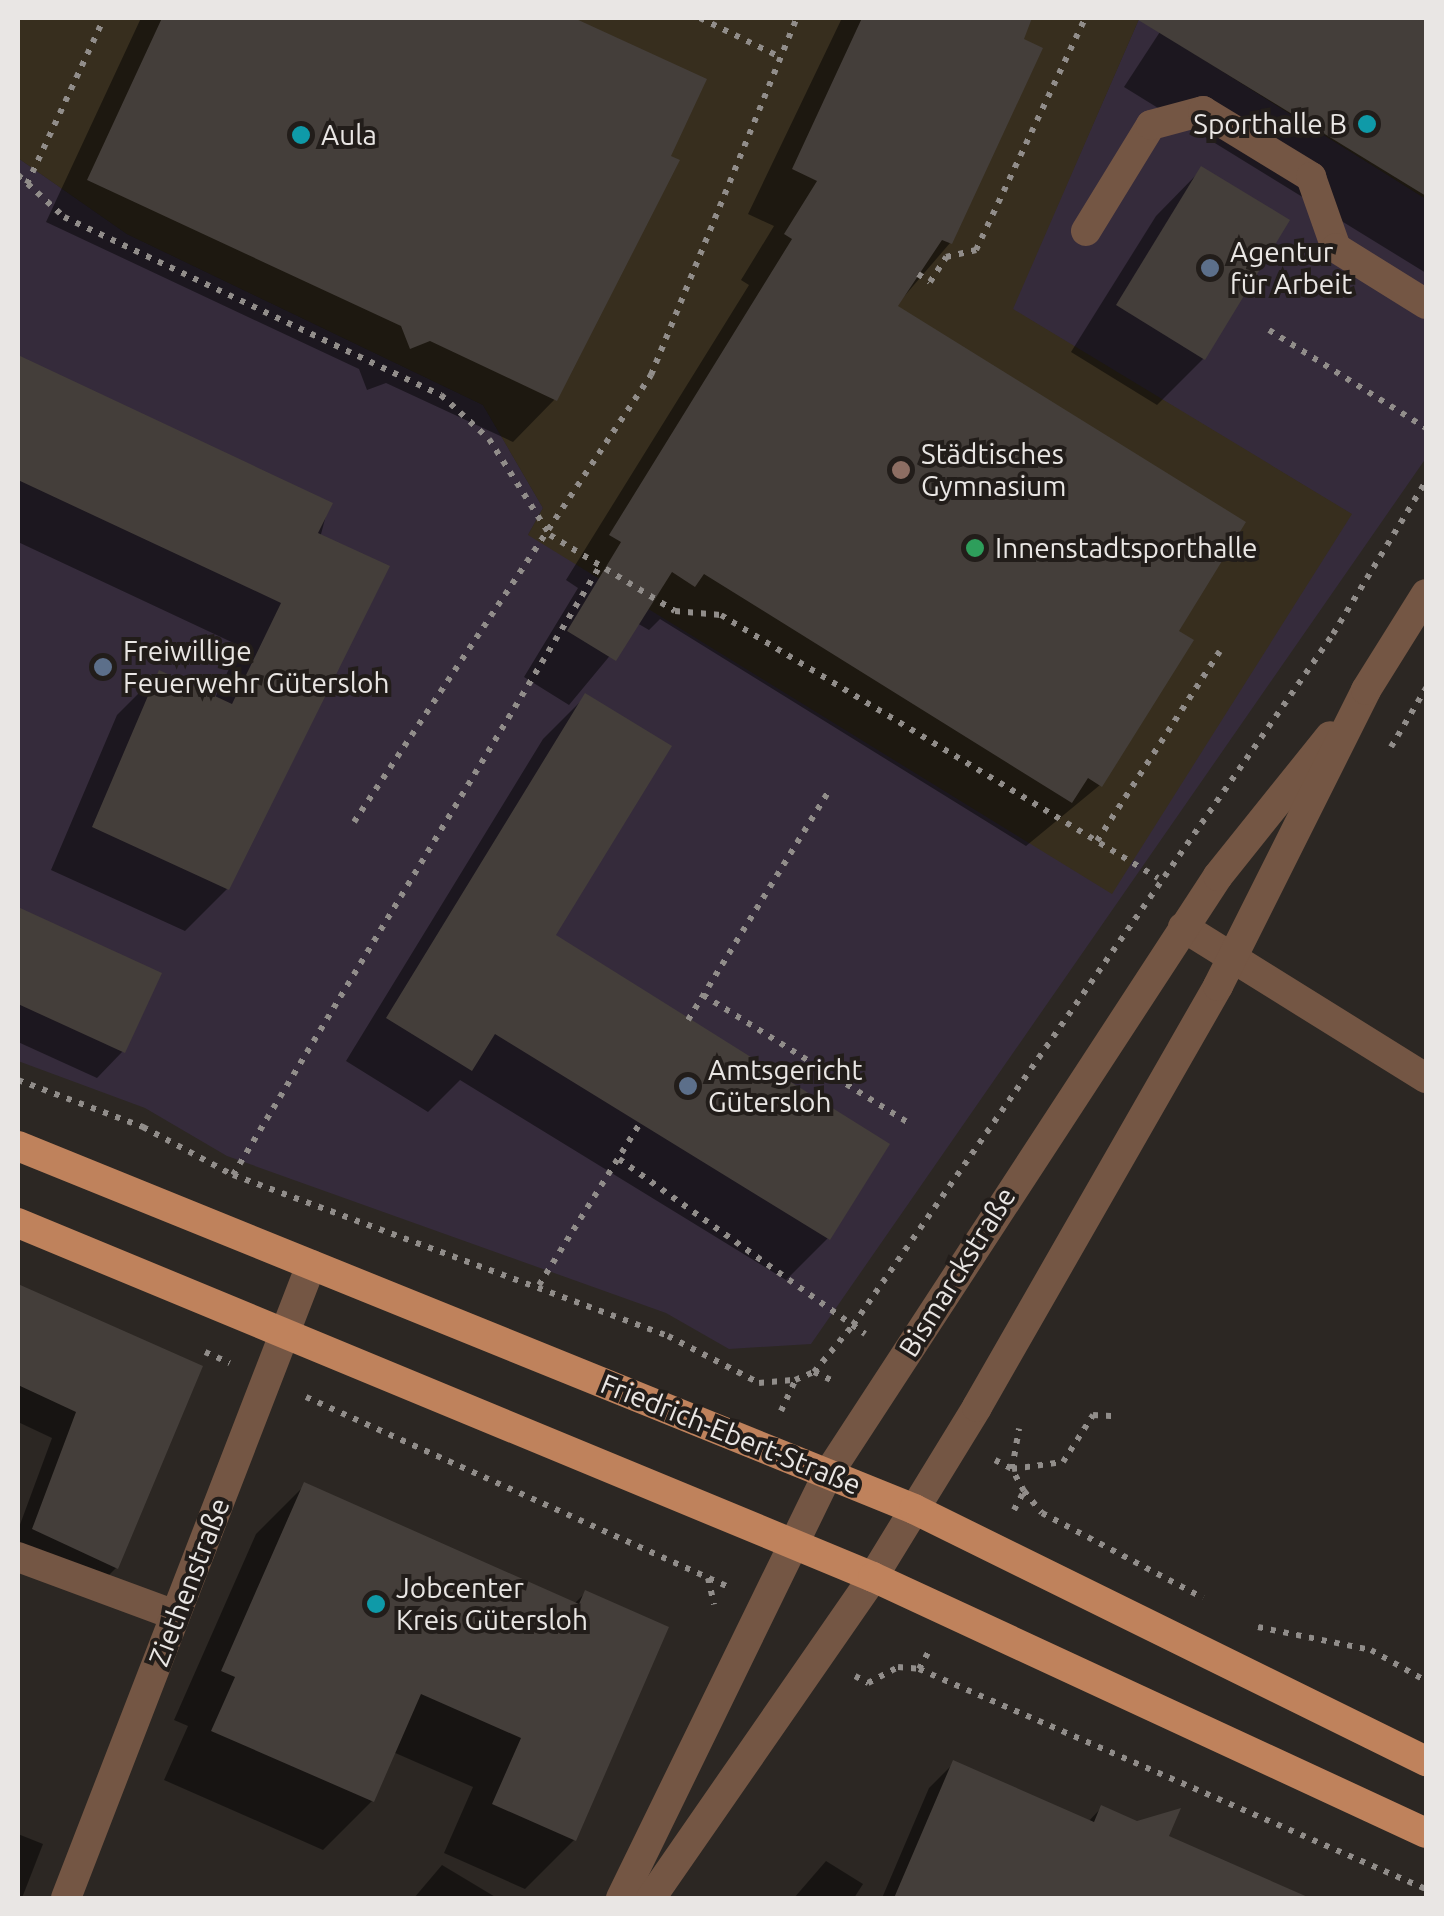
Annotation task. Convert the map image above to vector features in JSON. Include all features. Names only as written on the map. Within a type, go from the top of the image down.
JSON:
[{"type":"main road","name":"Friedrich-Ebert-Straße","points":[[18,1146],[914,1509],[1426,1761]]},
{"type":"main road","points":[[18,1223],[286,1330],[873,1577],[1426,1834]]},
{"type":"street","points":[[1086,231],[1151,125],[1203,110],[1311,178],[1336,248],[1426,304]]},
{"type":"street","name":"Bismarckstraße","points":[[652,1898],[873,1577],[914,1509],[1232,957],[1366,690],[1426,594]]},
{"type":"street","name":"Bismarckstraße","points":[[621,1898],[791,1542],[828,1474],[1183,927],[1366,690]]},
{"type":"street","points":[[1183,927],[1426,1078]]},
{"type":"street","name":"Ziethenstraße","points":[[66,1898],[312,1264]]},
{"type":"street","points":[[18,1557],[176,1616]]},
{"type":"path","points":[[27,184],[104,18]]},
{"type":"path","points":[[700,18],[780,57]]},
{"type":"path","points":[[354,822],[550,535],[651,374],[797,18]]},
{"type":"path","points":[[918,274],[930,282],[946,256],[976,250],[1085,18]]},
{"type":"path","points":[[18,175],[64,217],[440,395],[490,439],[550,535],[676,611],[721,615],[1158,878]]},
{"type":"path","points":[[1269,330],[1426,428]]},
{"type":"path","points":[[814,1372],[854,1325],[1158,878],[1333,634],[1426,481]]},
{"type":"path","points":[[233,1175],[600,566]]},
{"type":"path","points":[[1097,841],[1220,650]]},
{"type":"path","points":[[688,1020],[830,789]]},
{"type":"path","points":[[703,995],[907,1122]]},
{"type":"path","points":[[18,1080],[143,1126],[233,1175],[539,1285],[759,1383],[814,1372],[830,1379]]},
{"type":"path","points":[[539,1285],[641,1122]]},
{"type":"path","points":[[619,1159],[865,1334]]},
{"type":"path","points":[[302,1395],[730,1588]]},
{"type":"path","points":[[994,1460],[1012,1469],[1063,1462],[1093,1415],[1115,1416]]},
{"type":"path","points":[[1017,1433],[1012,1469],[1024,1492],[1042,1512],[1224,1609]]},
{"type":"path","points":[[1014,1509],[1024,1492]]},
{"type":"path","points":[[708,1576],[715,1608]]},
{"type":"path","points":[[1240,1618],[1372,1650],[1426,1681]]},
{"type":"path","points":[[919,1669],[929,1651]]},
{"type":"path","points":[[874,1664],[885,1670],[919,1669],[1426,1889]]},
{"type":"path","points":[[868,1682],[885,1670]]},
{"type":"shaded area","name":"Städtisches Gymnasium","points":[[18,18],[1426,18],[1426,199],[1139,19],[1013,309],[1352,514],[1112,894],[528,535],[543,508],[483,405],[127,234],[18,158]]},
{"type":"shaded area","points":[[1139,19],[1426,199],[1426,458],[811,1344],[729,1349],[666,1313],[227,1156],[145,1108],[18,1061],[18,158],[127,234],[483,405],[543,508],[528,535],[1351,514],[1012,309]]},
{"type":"building","points":[[162,18],[574,18],[707,79],[671,156],[680,160],[557,401],[430,341],[410,349],[401,326],[87,180]]},
{"type":"building","name":"Innenstadtsporthalle","points":[[862,18],[1032,18],[1024,39],[1043,48],[952,244],[942,240],[898,306],[1246,522],[1179,631],[1194,640],[1102,787],[1088,778],[1072,803],[704,574],[695,587],[672,572],[616,661],[567,631],[621,542],[609,535],[792,239],[784,234],[817,181],[792,169]]},
{"type":"building","name":"Sporthalle B","points":[[1135,18],[1426,18],[1426,196]]},
{"type":"building","points":[[1201,166],[1290,220],[1205,360],[1116,305]]},
{"type":"building","points":[[18,355],[333,503],[318,533],[390,566],[229,890],[92,827],[159,670],[232,704],[281,603],[18,480]]},
{"type":"building","points":[[585,693],[672,746],[556,935],[890,1144],[830,1240],[495,1034],[472,1071],[386,1018]]},
{"type":"building","points":[[18,907],[162,973],[125,1053],[18,1004]]},
{"type":"building","points":[[18,1284],[203,1366],[118,1569],[32,1529],[76,1412],[18,1385]]},
{"type":"building","points":[[304,1482],[579,1604],[585,1590],[669,1627],[576,1841],[492,1804],[521,1738],[421,1694],[374,1802],[211,1731],[235,1677],[221,1671]]},
{"type":"building","points":[[953,1760],[1094,1822],[1101,1805],[1137,1821],[1181,1808],[1169,1836],[1310,1898],[894,1898]]},
{"type":"place","name":"Sporthalle B","points":[[1367,124]]},
{"type":"place","name":"Aula","points":[[301,135]]},
{"type":"place","name":"Agentur für Arbeit","points":[[1210,268]]},
{"type":"place","name":"Städtisches Gymnasium","points":[[901,470]]},
{"type":"place","name":"Innenstadtsporthalle","points":[[975,548]]},
{"type":"place","name":"Freiwillige Feuerwehr Gütersloh","points":[[103,667]]},
{"type":"place","name":"Amtsgericht Gütersloh","points":[[688,1086]]},
{"type":"place","name":"Jobcenter Kreis Gütersloh","points":[[376,1604]]}]
